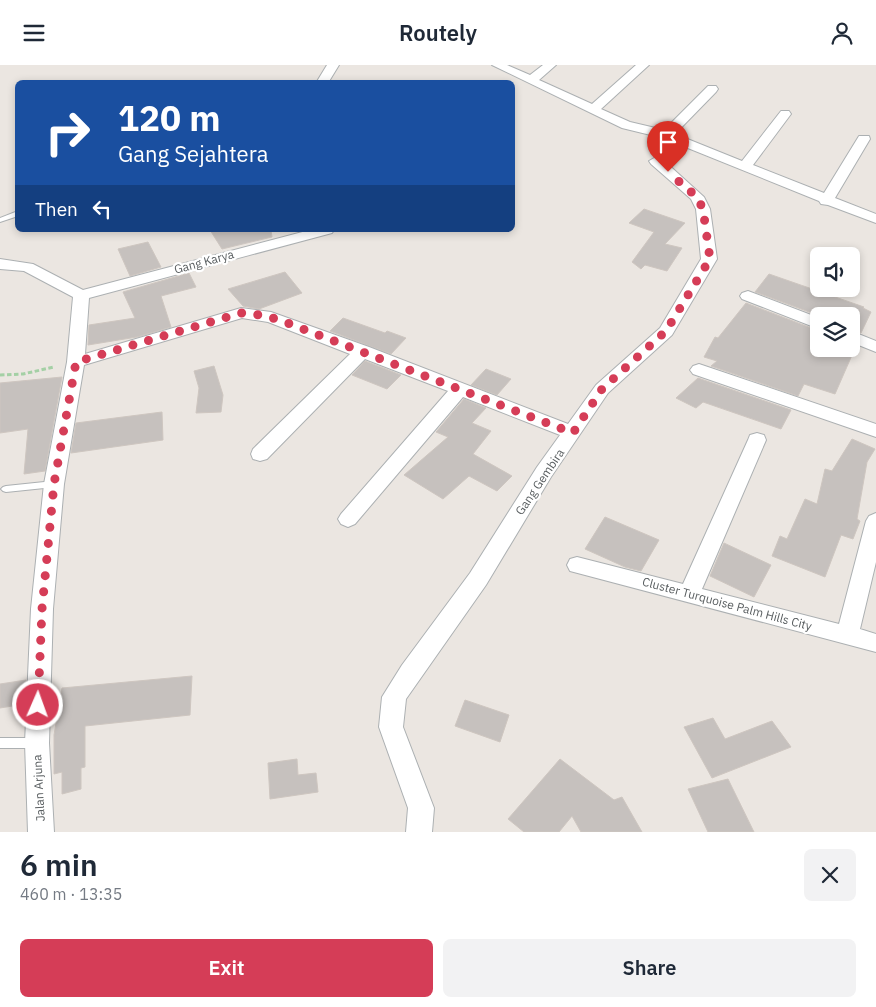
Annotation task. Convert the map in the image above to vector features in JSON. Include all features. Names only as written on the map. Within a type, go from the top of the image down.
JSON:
[{"type":"street","points":[[324,80],[333,65]]},
{"type":"street","points":[[498,65],[626,125],[667,135],[704,152],[745,166],[826,201],[876,219]]},
{"type":"street","points":[[531,80],[550,65]]},
{"type":"street","points":[[594,109],[643,65]]},
{"type":"street","points":[[667,135],[712,89]]},
{"type":"street","points":[[745,166],[785,114]]},
{"type":"street","points":[[826,201],[864,139]]},
{"type":"street","name":"Gang Gembira","points":[[419,832],[421,808],[391,727],[394,697],[478,579],[544,472],[602,389],[666,331],[710,259],[703,209],[697,197],[656,161]]},
{"type":"street","name":"Gang Karya","points":[[81,295],[319,232]]},
{"type":"street","points":[[0,264],[28,267],[81,295]]},
{"type":"street","name":"Jalan Arjuna","points":[[41,832],[37,743],[42,609],[54,484],[76,362],[81,295]]},
{"type":"street","points":[[748,296],[810,320]]},
{"type":"street","points":[[76,362],[241,313],[271,317],[573,433]]},
{"type":"street","points":[[860,340],[876,347]]},
{"type":"street","points":[[260,454],[363,351]]},
{"type":"street","points":[[699,370],[876,431]]},
{"type":"street","points":[[348,519],[460,389]]},
{"type":"street","points":[[689,594],[757,440]]},
{"type":"street","points":[[847,636],[876,521]]},
{"type":"street","name":"Cluster Turquoise Palm Hills City","points":[[578,565],[876,643]]},
{"type":"lane","points":[[0,220],[15,214]]},
{"type":"lane","points":[[6,489],[54,484]]},
{"type":"lane","points":[[0,743],[37,743]]},
{"type":"path","points":[[0,375],[23,374],[76,362]]},
{"type":"building","points":[[644,209],[685,223],[665,244],[682,248],[667,271],[645,265],[641,269],[632,262],[654,232],[629,223]]},
{"type":"building","points":[[211,232],[271,232],[272,237],[222,249]]},
{"type":"building","points":[[148,242],[161,267],[130,276],[118,249]]},
{"type":"building","points":[[285,272],[302,293],[259,309],[243,306],[228,289]]},
{"type":"building","points":[[189,273],[196,287],[161,296],[171,327],[137,337],[88,345],[89,325],[135,318],[123,292]]},
{"type":"building","points":[[769,274],[810,288],[810,297],[835,297],[864,307],[871,312],[861,333],[860,307],[810,307],[810,312],[755,292]]},
{"type":"building","points":[[746,303],[810,328],[810,357],[851,357],[835,394],[804,384],[798,396],[711,366],[717,361],[704,357],[715,337],[718,338]]},
{"type":"building","points":[[343,318],[385,333],[387,331],[406,338],[391,354],[330,331]]},
{"type":"building","points":[[365,361],[401,375],[387,389],[352,375]]},
{"type":"building","points":[[214,366],[223,395],[221,412],[196,413],[199,388],[194,371]]},
{"type":"building","points":[[486,369],[511,379],[497,395],[471,385]]},
{"type":"building","points":[[62,377],[45,471],[24,474],[28,429],[0,433],[0,383]]},
{"type":"building","points":[[698,378],[791,410],[781,429],[703,402],[696,408],[676,398]]},
{"type":"building","points":[[464,399],[486,408],[472,423],[491,431],[473,454],[512,476],[497,491],[469,476],[443,499],[404,475],[448,437],[436,432]]},
{"type":"building","points":[[162,412],[163,440],[71,453],[76,423]]},
{"type":"building","points":[[852,439],[875,449],[867,462],[857,519],[860,521],[853,539],[841,535],[825,577],[772,556],[780,536],[787,539],[805,499],[817,504],[825,469],[832,471]]},
{"type":"building","points":[[605,517],[659,540],[641,571],[625,567],[585,549]]},
{"type":"building","points":[[724,543],[771,565],[754,597],[710,576]]},
{"type":"building","points":[[192,676],[190,715],[85,726],[85,767],[81,768],[81,789],[62,794],[62,772],[54,774],[54,735],[62,688]]},
{"type":"building","points":[[26,680],[25,704],[0,708],[0,684]]},
{"type":"building","points":[[465,700],[509,715],[500,742],[455,726]]},
{"type":"building","points":[[713,718],[725,739],[772,721],[791,747],[712,778],[684,727]]},
{"type":"building","points":[[297,759],[298,775],[316,773],[318,792],[270,799],[268,763]]},
{"type":"building","points":[[560,759],[614,800],[622,797],[642,832],[581,832],[572,816],[559,832],[524,832],[508,819]]},
{"type":"building","points":[[728,779],[754,832],[708,832],[688,789]]},
{"type":"route","points":[[38,705],[42,609],[54,484],[76,362],[241,313],[254,314],[271,317],[363,351],[573,433],[602,389],[666,331],[710,259],[703,209],[697,197],[668,172]]}]
